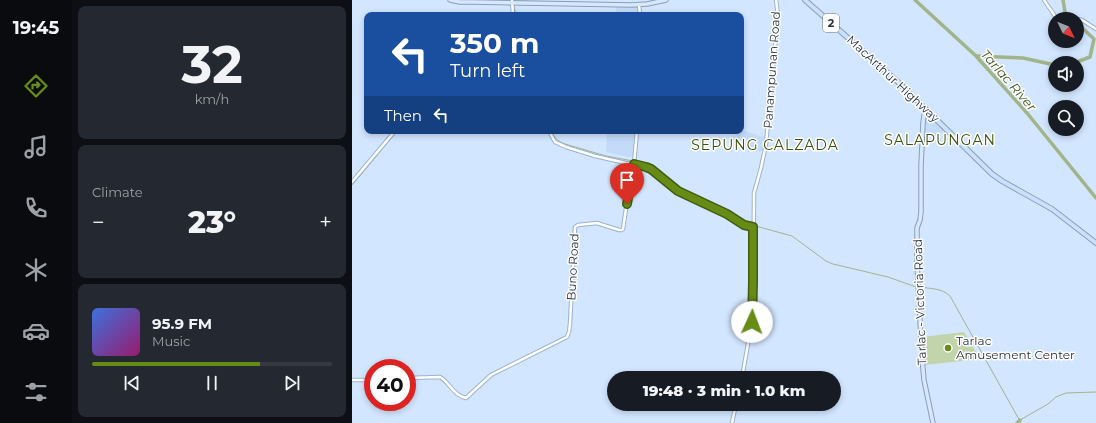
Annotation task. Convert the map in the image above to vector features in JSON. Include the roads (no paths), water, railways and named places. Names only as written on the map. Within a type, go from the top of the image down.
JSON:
[{"type":"highway","name":"MacArthur Highway","points":[[804,0],[893,77],[992,174],[1052,209],[1096,243]]},
{"type":"main road","points":[[450,0],[460,2],[639,5],[653,4],[666,0]]},
{"type":"main road","name":"Tarlac - Victoria Road","points":[[925,108],[921,166],[921,212],[917,228],[917,263],[922,365],[933,423]]},
{"type":"street","name":"Panampunan Road","points":[[743,371],[752,315],[754,193],[766,144],[778,15],[776,0]]},
{"type":"street","points":[[1044,0],[1052,12]]},
{"type":"street","points":[[639,5],[640,12]]},
{"type":"street","points":[[1084,21],[1096,29]]},
{"type":"street","points":[[352,182],[392,134]]},
{"type":"street","points":[[551,134],[555,142],[561,146],[595,156],[651,169],[678,191],[727,214],[744,225],[753,225]]},
{"type":"street","name":"Buno Road","points":[[416,378],[440,377],[459,396],[466,398],[492,374],[568,336],[576,227],[578,225],[597,223],[622,230],[634,164],[637,134]]},
{"type":"street","points":[[352,380],[364,380]]},
{"type":"street","points":[[732,423],[735,411]]},
{"type":"waterway","name":"Tarlac River","points":[[915,0],[976,56],[1027,113],[1096,198]]},
{"type":"waterway","points":[[1063,0],[1065,12]]},
{"type":"waterway","points":[[514,6],[515,12]]},
{"type":"waterway","points":[[1084,30],[1094,39],[1090,57],[1084,59]]},
{"type":"waterway","points":[[976,56],[1023,58],[1048,63]]},
{"type":"waterway","points":[[359,177],[395,134]]},
{"type":"waterway","points":[[553,134],[556,139],[565,144],[606,156],[633,161]]},
{"type":"waterway","points":[[636,161],[647,164],[679,189],[721,208],[752,225],[792,236],[826,261],[888,277],[916,287]]},
{"type":"waterway","points":[[352,185],[358,178]]},
{"type":"waterway","points":[[921,287],[940,290],[950,296],[1021,423]]},
{"type":"waterway","points":[[1020,420],[1048,404],[1056,397],[1066,393],[1096,392]]},
{"type":"waterway","points":[[1017,423],[1020,420]]},
{"type":"place","name":"Tarlac Amusement Center","points":[[948,348]]},
{"type":"district","name":"SALAPUNGAN","points":[[940,140]]},
{"type":"district","name":"SEPUNG CALZADA","points":[[765,145]]}]
